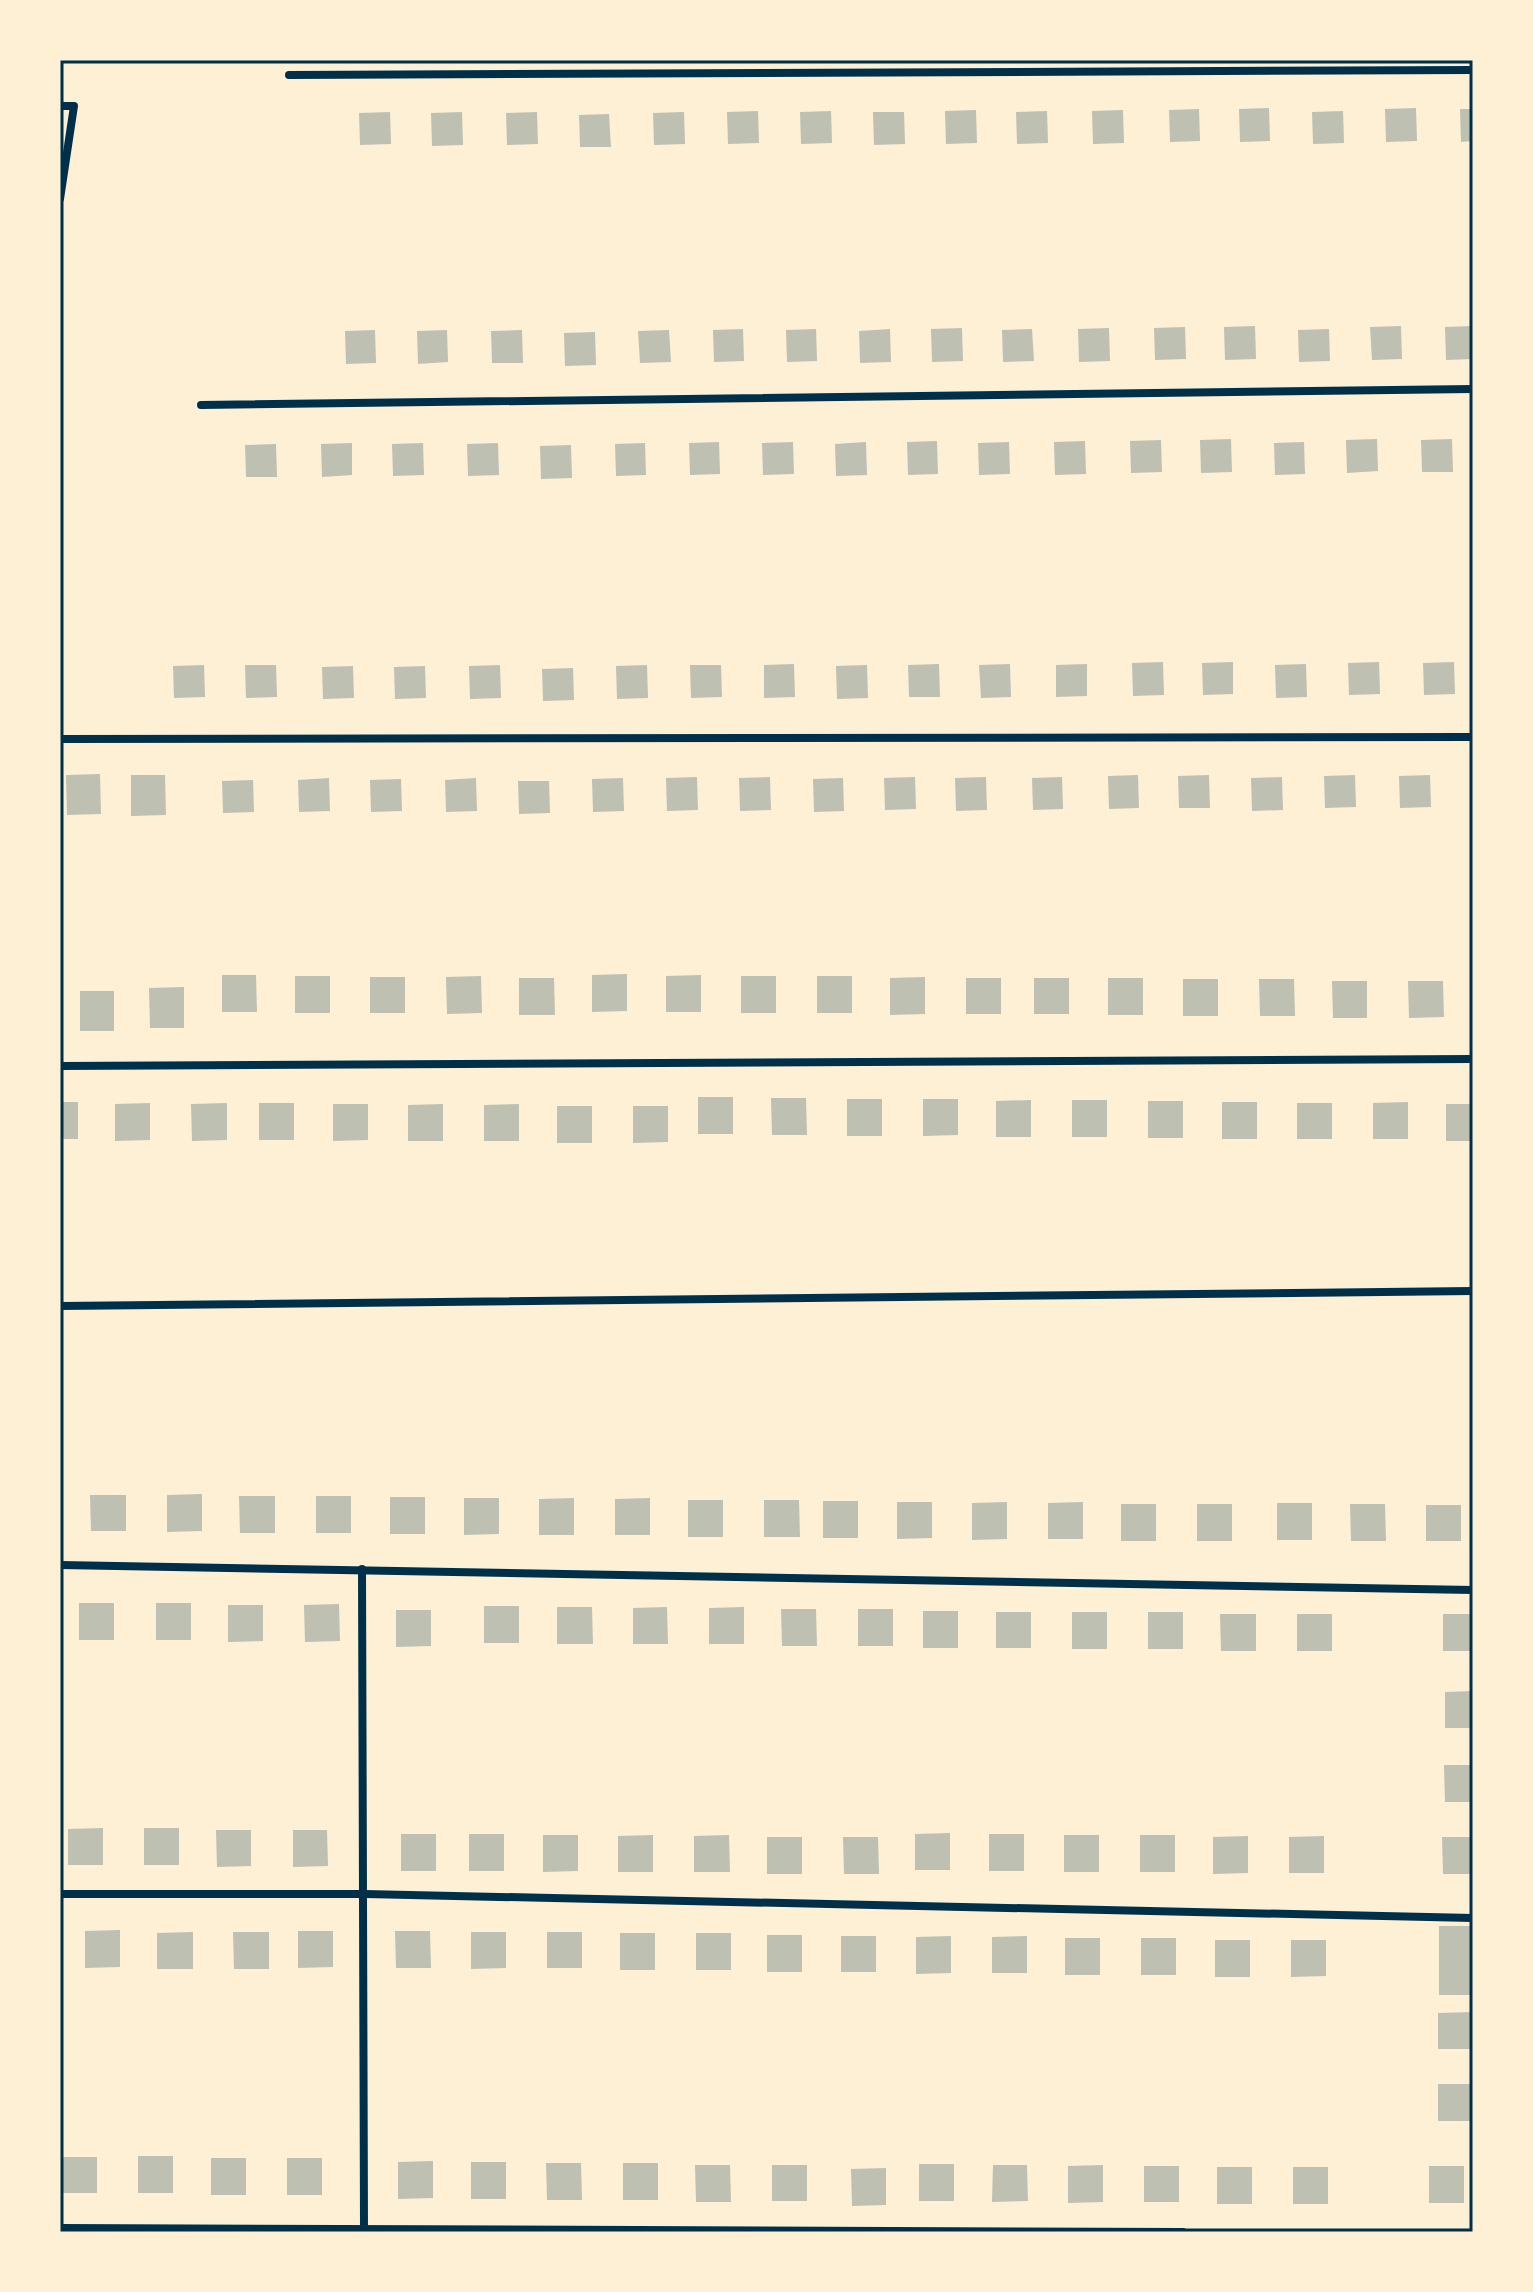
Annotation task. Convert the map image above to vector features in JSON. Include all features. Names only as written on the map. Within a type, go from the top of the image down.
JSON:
[{"type":"street","points":[[289,75],[1473,70]]},
{"type":"street","points":[[60,106],[74,106],[60,199]]},
{"type":"street","points":[[201,405],[1473,389]]},
{"type":"street","points":[[60,739],[1473,737]]},
{"type":"street","points":[[60,1066],[1473,1059]]},
{"type":"street","points":[[60,1306],[1473,1291]]},
{"type":"street","points":[[60,1565],[1473,1590]]},
{"type":"street","points":[[362,1569],[364,2227]]},
{"type":"street","points":[[60,1894],[365,1894],[1473,1918]]},
{"type":"street","points":[[60,2228],[1183,2232]]},
{"type":"building","points":[[1269,108],[1270,141],[1240,142],[1239,109]]},
{"type":"building","points":[[1416,108],[1417,141],[1386,142],[1385,109]]},
{"type":"building","points":[[1199,109],[1200,141],[1170,142],[1169,110]]},
{"type":"building","points":[[1460,109],[1473,109],[1473,141],[1461,142]]},
{"type":"building","points":[[976,110],[977,143],[946,144],[945,111]]},
{"type":"building","points":[[1123,110],[1124,143],[1093,144],[1092,111]]},
{"type":"building","points":[[758,111],[759,143],[728,144],[727,112]]},
{"type":"building","points":[[831,111],[832,143],[801,144],[800,112]]},
{"type":"building","points":[[1047,111],[1048,143],[1017,144],[1016,112]]},
{"type":"building","points":[[1343,111],[1344,143],[1313,144],[1312,112]]},
{"type":"building","points":[[390,112],[391,144],[360,145],[359,113]]},
{"type":"building","points":[[462,112],[463,145],[432,146],[431,113]]},
{"type":"building","points":[[537,112],[538,144],[507,145],[506,113]]},
{"type":"building","points":[[684,112],[685,144],[654,145],[653,113]]},
{"type":"building","points":[[873,112],[904,112],[905,144],[874,145]]},
{"type":"building","points":[[609,114],[611,147],[580,147],[579,115]]},
{"type":"building","points":[[1255,326],[1256,359],[1225,360],[1224,327]]},
{"type":"building","points":[[1401,326],[1402,359],[1372,360],[1370,327]]},
{"type":"building","points":[[1473,326],[1473,359],[1446,360],[1445,327]]},
{"type":"building","points":[[1185,327],[1186,359],[1155,360],[1154,328]]},
{"type":"building","points":[[962,328],[963,361],[932,362],[931,329]]},
{"type":"building","points":[[1109,328],[1110,361],[1079,362],[1078,329]]},
{"type":"building","points":[[743,329],[744,361],[714,362],[713,330]]},
{"type":"building","points":[[816,329],[817,361],[787,362],[786,330]]},
{"type":"building","points":[[890,329],[891,362],[860,363],[859,331]]},
{"type":"building","points":[[1032,329],[1034,361],[1003,362],[1002,330]]},
{"type":"building","points":[[1329,329],[1330,361],[1299,362],[1298,330]]},
{"type":"building","points":[[375,330],[376,363],[346,364],[345,331]]},
{"type":"building","points":[[447,330],[448,362],[418,364],[417,331]]},
{"type":"building","points":[[522,330],[523,363],[492,363],[491,331]]},
{"type":"building","points":[[669,330],[671,362],[640,363],[638,331]]},
{"type":"building","points":[[595,332],[596,365],[565,366],[564,333]]},
{"type":"building","points":[[1231,439],[1232,472],[1201,473],[1200,440]]},
{"type":"building","points":[[1377,439],[1378,471],[1347,473],[1346,440]]},
{"type":"building","points":[[1452,439],[1453,472],[1422,472],[1421,440]]},
{"type":"building","points":[[1161,440],[1162,472],[1131,473],[1130,441]]},
{"type":"building","points":[[937,441],[938,474],[908,475],[907,442]]},
{"type":"building","points":[[1085,441],[1086,474],[1055,475],[1054,442]]},
{"type":"building","points":[[719,442],[720,474],[690,475],[689,443]]},
{"type":"building","points":[[793,442],[794,474],[763,475],[762,443]]},
{"type":"building","points":[[866,442],[867,475],[836,476],[835,444]]},
{"type":"building","points":[[1009,442],[1010,474],[979,475],[978,443]]},
{"type":"building","points":[[1304,442],[1305,474],[1275,475],[1274,443]]},
{"type":"building","points":[[352,443],[352,475],[322,477],[321,444]]},
{"type":"building","points":[[423,443],[424,475],[393,476],[392,444]]},
{"type":"building","points":[[498,443],[499,475],[468,476],[467,444]]},
{"type":"building","points":[[645,443],[646,475],[616,476],[615,444]]},
{"type":"building","points":[[276,444],[277,477],[246,477],[245,445]]},
{"type":"building","points":[[571,445],[572,478],[541,479],[540,446]]},
{"type":"building","points":[[1163,662],[1164,695],[1133,696],[1132,663]]},
{"type":"building","points":[[1233,662],[1233,694],[1203,695],[1202,663]]},
{"type":"building","points":[[1379,662],[1380,694],[1349,695],[1348,663]]},
{"type":"building","points":[[1454,662],[1455,694],[1424,695],[1423,663]]},
{"type":"building","points":[[794,664],[795,697],[764,698],[764,665]]},
{"type":"building","points":[[939,664],[940,697],[909,697],[908,665]]},
{"type":"building","points":[[1010,664],[1011,697],[981,698],[979,665]]},
{"type":"building","points":[[1087,664],[1087,696],[1056,697],[1056,665]]},
{"type":"building","points":[[1306,664],[1307,697],[1276,698],[1275,665]]},
{"type":"building","points":[[204,665],[205,697],[174,698],[173,666]]},
{"type":"building","points":[[245,665],[276,665],[277,697],[246,698]]},
{"type":"building","points":[[500,665],[501,698],[470,699],[469,666]]},
{"type":"building","points":[[647,665],[648,698],[617,699],[616,666]]},
{"type":"building","points":[[690,665],[721,665],[722,697],[691,698]]},
{"type":"building","points":[[867,665],[868,698],[837,699],[836,666]]},
{"type":"building","points":[[353,666],[354,698],[323,699],[322,667]]},
{"type":"building","points":[[425,666],[426,698],[395,699],[394,667]]},
{"type":"building","points":[[573,668],[574,700],[543,701],[542,669]]},
{"type":"building","points":[[100,774],[101,814],[67,815],[66,775]]},
{"type":"building","points":[[131,775],[165,775],[166,815],[131,816]]},
{"type":"building","points":[[1138,775],[1139,808],[1109,809],[1108,776]]},
{"type":"building","points":[[1209,775],[1210,808],[1179,808],[1178,776]]},
{"type":"building","points":[[1355,775],[1356,807],[1325,808],[1324,776]]},
{"type":"building","points":[[1430,775],[1431,807],[1400,808],[1399,776]]},
{"type":"building","points":[[697,777],[698,810],[667,811],[666,778]]},
{"type":"building","points":[[770,777],[771,810],[740,811],[739,778]]},
{"type":"building","points":[[915,777],[916,809],[885,810],[884,778]]},
{"type":"building","points":[[986,777],[987,810],[956,811],[955,778]]},
{"type":"building","points":[[1062,777],[1063,809],[1033,810],[1032,778]]},
{"type":"building","points":[[1282,777],[1283,810],[1252,811],[1251,778]]},
{"type":"building","points":[[329,778],[330,811],[299,812],[298,780]]},
{"type":"building","points":[[476,778],[477,811],[446,812],[445,780]]},
{"type":"building","points":[[623,778],[624,811],[593,812],[592,779]]},
{"type":"building","points":[[843,778],[844,811],[814,812],[813,779]]},
{"type":"building","points":[[401,779],[402,811],[371,812],[370,780]]},
{"type":"building","points":[[253,780],[254,812],[223,813],[222,781]]},
{"type":"building","points":[[518,781],[549,781],[550,813],[519,814]]},
{"type":"building","points":[[627,974],[627,1011],[592,1012],[592,975]]},
{"type":"building","points":[[222,975],[256,975],[257,1012],[222,1012]]},
{"type":"building","points":[[701,975],[701,1012],[666,1012],[666,976]]},
{"type":"building","points":[[295,976],[330,976],[330,1013],[295,1013]]},
{"type":"building","points":[[481,976],[482,1013],[447,1014],[446,977]]},
{"type":"building","points":[[741,976],[776,976],[776,1013],[741,1013]]},
{"type":"building","points":[[817,976],[852,976],[852,1013],[817,1013]]},
{"type":"building","points":[[370,977],[405,977],[405,1013],[370,1013]]},
{"type":"building","points":[[925,977],[925,1014],[890,1015],[890,978]]},
{"type":"building","points":[[519,978],[554,978],[555,1015],[519,1015]]},
{"type":"building","points":[[966,978],[1001,978],[1001,1014],[966,1014]]},
{"type":"building","points":[[1034,978],[1069,978],[1069,1014],[1034,1014]]},
{"type":"building","points":[[1108,978],[1143,978],[1143,1015],[1108,1015]]},
{"type":"building","points":[[1183,979],[1218,979],[1218,1016],[1183,1016]]},
{"type":"building","points":[[1259,979],[1294,979],[1295,1016],[1260,1016]]},
{"type":"building","points":[[1332,981],[1367,981],[1367,1018],[1333,1018]]},
{"type":"building","points":[[1408,981],[1443,981],[1444,1017],[1409,1018]]},
{"type":"building","points":[[184,987],[184,1028],[150,1028],[149,988]]},
{"type":"building","points":[[80,991],[114,991],[114,1031],[80,1031]]},
{"type":"building","points":[[698,1097],[733,1097],[733,1134],[698,1134]]},
{"type":"building","points":[[771,1098],[806,1098],[807,1135],[772,1135]]},
{"type":"building","points":[[847,1099],[882,1099],[882,1136],[847,1136]]},
{"type":"building","points":[[923,1099],[958,1099],[958,1135],[923,1136]]},
{"type":"building","points":[[1031,1100],[1031,1137],[996,1137],[996,1101]]},
{"type":"building","points":[[1072,1100],[1107,1100],[1107,1137],[1072,1137]]},
{"type":"building","points":[[1148,1101],[1183,1101],[1183,1138],[1148,1138]]},
{"type":"building","points":[[60,1102],[78,1102],[78,1139],[60,1139]]},
{"type":"building","points":[[1222,1102],[1257,1102],[1257,1139],[1222,1139]]},
{"type":"building","points":[[1408,1102],[1408,1139],[1373,1139],[1373,1103]]},
{"type":"building","points":[[150,1103],[150,1140],[115,1141],[115,1104]]},
{"type":"building","points":[[227,1103],[227,1140],[192,1141],[191,1104]]},
{"type":"building","points":[[259,1103],[294,1103],[294,1140],[259,1140]]},
{"type":"building","points":[[1297,1103],[1332,1103],[1332,1139],[1297,1139]]},
{"type":"building","points":[[333,1104],[368,1104],[368,1140],[333,1141]]},
{"type":"building","points":[[443,1104],[443,1141],[408,1141],[408,1105]]},
{"type":"building","points":[[519,1104],[519,1141],[484,1141],[484,1105]]},
{"type":"building","points":[[1446,1104],[1473,1104],[1473,1141],[1446,1141]]},
{"type":"building","points":[[557,1106],[592,1106],[592,1143],[557,1143]]},
{"type":"building","points":[[633,1106],[668,1106],[668,1142],[633,1143]]},
{"type":"building","points":[[202,1494],[202,1531],[167,1532],[167,1495]]},
{"type":"building","points":[[90,1495],[126,1495],[126,1531],[91,1531]]},
{"type":"building","points":[[239,1496],[275,1496],[275,1533],[240,1533]]},
{"type":"building","points":[[316,1496],[351,1496],[351,1533],[316,1533]]},
{"type":"building","points":[[390,1497],[425,1497],[425,1534],[390,1534]]},
{"type":"building","points":[[464,1498],[499,1498],[499,1534],[464,1535]]},
{"type":"building","points":[[574,1498],[574,1535],[539,1535],[539,1499]]},
{"type":"building","points":[[650,1498],[650,1535],[615,1535],[615,1499]]},
{"type":"building","points":[[688,1500],[723,1500],[723,1537],[688,1537]]},
{"type":"building","points":[[764,1500],[799,1500],[800,1537],[764,1537]]},
{"type":"building","points":[[823,1501],[858,1501],[858,1538],[823,1538]]},
{"type":"building","points":[[897,1502],[932,1502],[932,1538],[897,1539]]},
{"type":"building","points":[[1007,1502],[1007,1539],[972,1540],[972,1503]]},
{"type":"building","points":[[1083,1502],[1083,1539],[1048,1539],[1048,1503]]},
{"type":"building","points":[[1277,1503],[1312,1503],[1312,1540],[1277,1540]]},
{"type":"building","points":[[1121,1504],[1156,1504],[1156,1541],[1121,1541]]},
{"type":"building","points":[[1197,1504],[1232,1504],[1232,1541],[1197,1541]]},
{"type":"building","points":[[1350,1504],[1385,1504],[1386,1541],[1351,1541]]},
{"type":"building","points":[[1426,1505],[1461,1505],[1461,1541],[1426,1541]]},
{"type":"building","points":[[79,1603],[114,1603],[114,1640],[79,1640]]},
{"type":"building","points":[[156,1603],[191,1603],[191,1640],[156,1640]]},
{"type":"building","points":[[339,1604],[340,1641],[305,1642],[304,1605]]},
{"type":"building","points":[[228,1605],[263,1605],[263,1641],[228,1642]]},
{"type":"building","points":[[484,1606],[519,1606],[519,1643],[484,1643]]},
{"type":"building","points":[[557,1607],[592,1607],[593,1644],[557,1644]]},
{"type":"building","points":[[667,1607],[668,1644],[633,1644],[633,1608]]},
{"type":"building","points":[[744,1607],[744,1644],[709,1644],[709,1608]]},
{"type":"building","points":[[781,1609],[816,1609],[817,1646],[782,1646]]},
{"type":"building","points":[[858,1609],[893,1609],[893,1646],[858,1646]]},
{"type":"building","points":[[396,1610],[431,1610],[431,1646],[396,1647]]},
{"type":"building","points":[[923,1611],[958,1611],[958,1648],[923,1648]]},
{"type":"building","points":[[996,1612],[1031,1612],[1031,1648],[996,1648]]},
{"type":"building","points":[[1072,1612],[1107,1612],[1107,1649],[1072,1649]]},
{"type":"building","points":[[1148,1612],[1183,1612],[1183,1649],[1148,1649]]},
{"type":"building","points":[[1220,1614],[1256,1614],[1256,1651],[1221,1651]]},
{"type":"building","points":[[1297,1614],[1332,1614],[1332,1651],[1297,1651]]},
{"type":"building","points":[[1443,1614],[1473,1614],[1473,1651],[1443,1651]]},
{"type":"building","points":[[1473,1691],[1473,1728],[1445,1728],[1445,1692]]},
{"type":"building","points":[[1444,1765],[1473,1765],[1473,1802],[1445,1802]]},
{"type":"building","points":[[103,1828],[103,1865],[68,1865],[68,1829]]},
{"type":"building","points":[[144,1828],[179,1828],[179,1865],[144,1865]]},
{"type":"building","points":[[216,1830],[251,1830],[251,1866],[217,1867]]},
{"type":"building","points":[[293,1830],[327,1830],[328,1866],[293,1867]]},
{"type":"building","points":[[950,1833],[950,1870],[915,1870],[915,1834]]},
{"type":"building","points":[[401,1834],[436,1834],[436,1871],[401,1871]]},
{"type":"building","points":[[469,1834],[504,1834],[504,1871],[469,1871]]},
{"type":"building","points":[[989,1834],[1024,1834],[1024,1871],[989,1871]]},
{"type":"building","points":[[543,1835],[578,1835],[578,1871],[543,1872]]},
{"type":"building","points":[[653,1835],[653,1872],[618,1872],[618,1836]]},
{"type":"building","points":[[729,1835],[730,1872],[694,1872],[694,1836]]},
{"type":"building","points":[[1064,1835],[1099,1835],[1099,1872],[1064,1872]]},
{"type":"building","points":[[1140,1835],[1175,1835],[1175,1872],[1140,1872]]},
{"type":"building","points":[[1248,1836],[1248,1873],[1213,1874],[1213,1837]]},
{"type":"building","points":[[1324,1836],[1324,1873],[1289,1873],[1289,1837]]},
{"type":"building","points":[[767,1837],[802,1837],[802,1874],[767,1874]]},
{"type":"building","points":[[843,1837],[878,1837],[879,1874],[844,1874]]},
{"type":"building","points":[[1442,1837],[1473,1837],[1473,1874],[1443,1874]]},
{"type":"building","points":[[1439,1926],[1473,1926],[1473,1995],[1439,1995]]},
{"type":"building","points":[[120,1930],[120,1967],[85,1968],[85,1931]]},
{"type":"building","points":[[298,1931],[333,1931],[333,1967],[298,1968]]},
{"type":"building","points":[[395,1931],[430,1931],[431,1968],[396,1968]]},
{"type":"building","points":[[193,1932],[193,1969],[157,1969],[157,1933]]},
{"type":"building","points":[[233,1932],[269,1932],[269,1969],[234,1969]]},
{"type":"building","points":[[471,1932],[506,1932],[506,1968],[471,1969]]},
{"type":"building","points":[[547,1932],[582,1932],[582,1968],[547,1968]]},
{"type":"building","points":[[620,1933],[655,1933],[655,1970],[620,1970]]},
{"type":"building","points":[[696,1933],[731,1933],[731,1970],[696,1970]]},
{"type":"building","points":[[767,1935],[802,1935],[802,1972],[767,1972]]},
{"type":"building","points":[[841,1936],[876,1936],[876,1972],[841,1972]]},
{"type":"building","points":[[951,1936],[951,1973],[916,1974],[916,1937]]},
{"type":"building","points":[[1027,1936],[1027,1973],[992,1973],[992,1937]]},
{"type":"building","points":[[1065,1938],[1100,1938],[1100,1975],[1065,1975]]},
{"type":"building","points":[[1141,1938],[1176,1938],[1176,1975],[1141,1975]]},
{"type":"building","points":[[1215,1940],[1250,1940],[1250,1977],[1215,1977]]},
{"type":"building","points":[[1291,1940],[1326,1940],[1326,1976],[1291,1977]]},
{"type":"building","points":[[1473,2012],[1473,2049],[1438,2049],[1438,2013]]},
{"type":"building","points":[[1438,2084],[1473,2084],[1473,2121],[1438,2121]]},
{"type":"building","points":[[138,2156],[173,2156],[173,2193],[138,2193]]},
{"type":"building","points":[[62,2157],[97,2157],[97,2193],[62,2193]]},
{"type":"building","points":[[211,2158],[246,2158],[246,2195],[211,2195]]},
{"type":"building","points":[[287,2158],[322,2158],[322,2195],[287,2195]]},
{"type":"building","points":[[433,2161],[433,2198],[398,2199],[398,2162]]},
{"type":"building","points":[[471,2162],[506,2162],[506,2199],[471,2199]]},
{"type":"building","points":[[546,2163],[581,2163],[582,2200],[547,2200]]},
{"type":"building","points":[[623,2163],[658,2163],[658,2200],[623,2200]]},
{"type":"building","points":[[919,2164],[954,2164],[954,2201],[919,2201]]},
{"type":"building","points":[[695,2165],[730,2165],[731,2202],[696,2202]]},
{"type":"building","points":[[772,2165],[807,2165],[807,2201],[772,2201]]},
{"type":"building","points":[[993,2165],[1027,2165],[1028,2201],[992,2202]]},
{"type":"building","points":[[1103,2165],[1103,2202],[1068,2203],[1068,2166]]},
{"type":"building","points":[[1144,2166],[1179,2166],[1179,2202],[1144,2202]]},
{"type":"building","points":[[1429,2166],[1464,2166],[1464,2203],[1429,2203]]},
{"type":"building","points":[[1217,2167],[1252,2167],[1252,2204],[1217,2204]]},
{"type":"building","points":[[1293,2167],[1328,2167],[1328,2204],[1293,2204]]},
{"type":"building","points":[[886,2168],[886,2205],[852,2206],[851,2169]]}]
